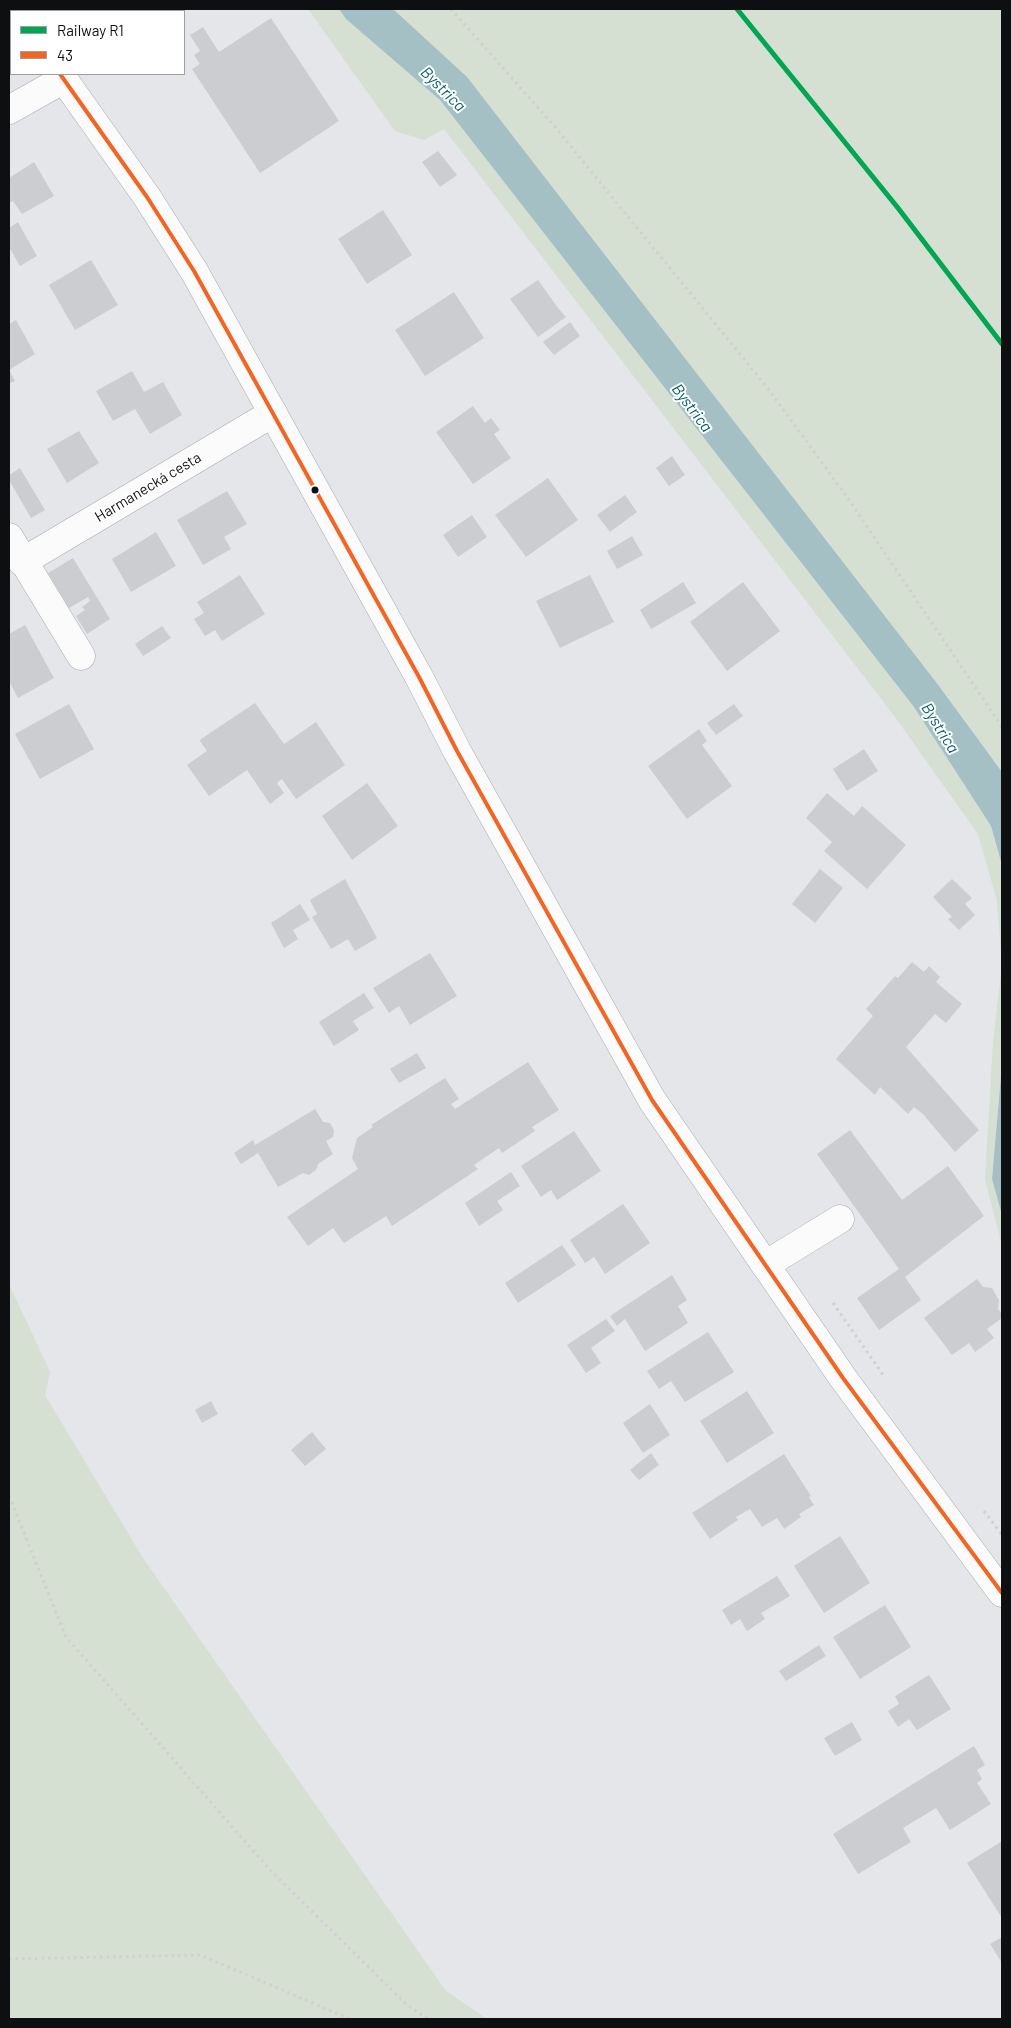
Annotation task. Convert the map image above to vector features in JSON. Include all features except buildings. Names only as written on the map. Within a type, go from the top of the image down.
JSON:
[{"type":"main road","points":[[9,110],[62,76],[147,198],[194,272],[273,413],[419,677],[462,759],[652,1100],[843,1378],[1002,1593]]},
{"type":"main road","name":"Harmanecká cesta","points":[[22,562],[273,413]]},
{"type":"main road","points":[[9,537],[22,562],[81,656]]},
{"type":"main road","points":[[765,1265],[840,1219]]},
{"type":"path","points":[[451,9],[561,135],[766,386],[847,497],[1002,727]]},
{"type":"path","points":[[828,1296],[884,1376]]},
{"type":"path","points":[[9,1496],[66,1638],[271,1871],[407,2005],[428,2019]]},
{"type":"path","points":[[978,1504],[1002,1535]]},
{"type":"path","points":[[9,1959],[200,1955],[350,2019]]},
{"type":"shaded area","points":[[308,9],[339,9],[346,19],[440,100],[914,707],[991,826],[1002,865],[1002,965],[997,901],[978,834],[895,717],[444,129],[424,140],[395,131]]},
{"type":"shaded area","points":[[393,9],[1002,9],[1002,772],[939,686]]},
{"type":"shaded area","points":[[1002,965],[1002,1064],[992,1179],[1002,1215],[1002,1245],[985,1180],[993,1042]]},
{"type":"shaded area","points":[[9,1284],[50,1372],[45,1395],[143,1558],[446,1991],[487,2019],[9,2019]]},
{"type":"water","name":"Bystrica","points":[[339,9],[393,9],[467,77],[939,686],[1002,772],[1002,865],[991,826],[914,707],[440,100],[346,19]]},
{"type":"water","points":[[1002,1064],[1002,1215],[992,1179]]},
{"type":"rail line","name":"R1","points":[[737,9],[898,208],[1002,344]]},
{"type":"transit line","name":"43","points":[[61,75],[147,197],[194,271],[419,677],[457,751],[652,1100],[843,1378],[1002,1593]]}]
